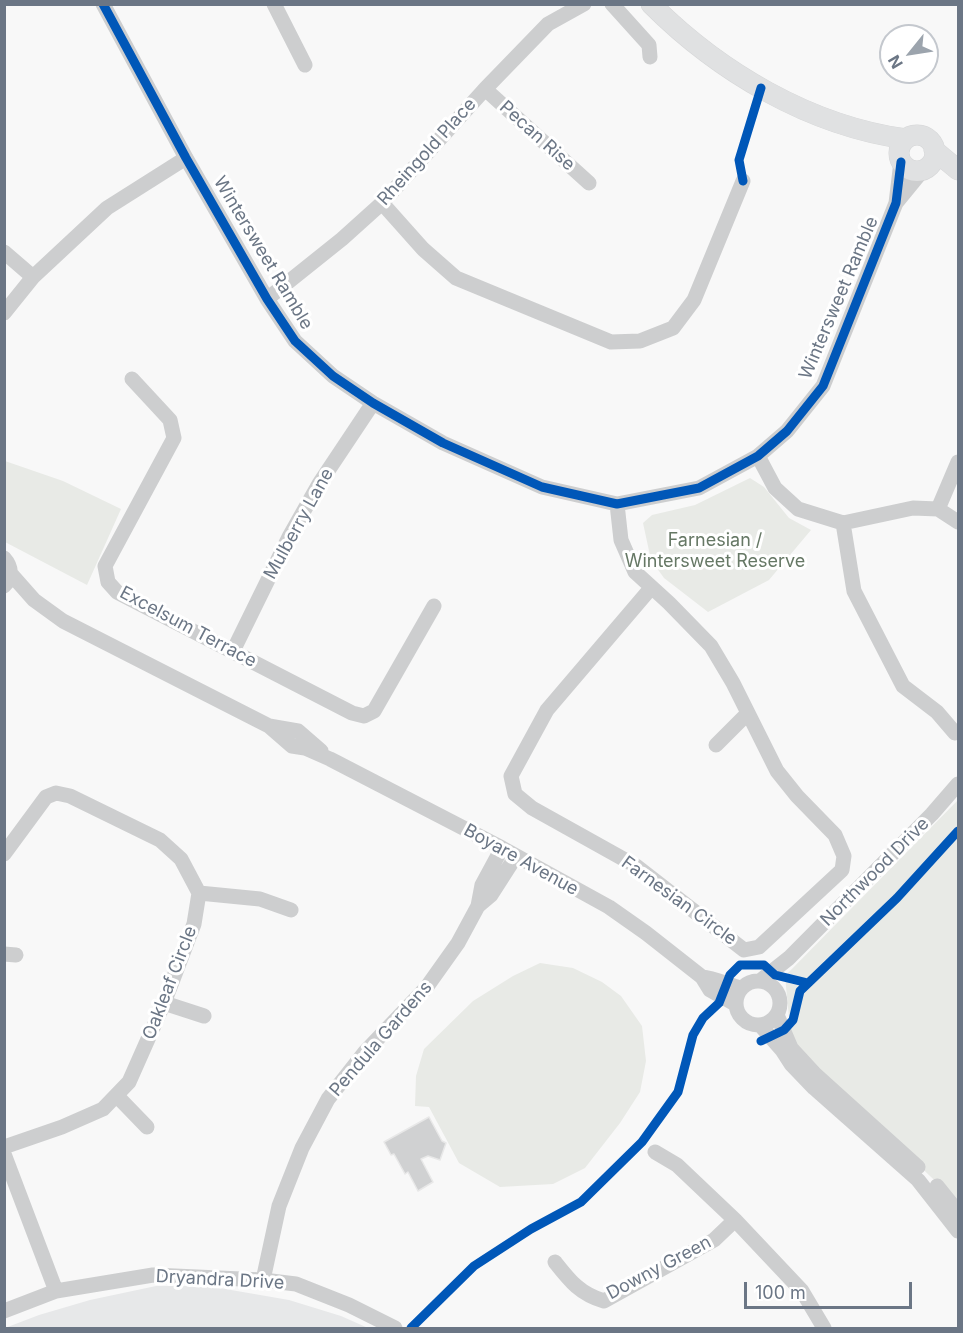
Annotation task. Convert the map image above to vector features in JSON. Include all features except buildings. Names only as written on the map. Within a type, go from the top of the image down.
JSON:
[{"type":"main road","points":[[651,4],[673,27],[718,61],[769,93],[872,135],[902,152],[911,170],[928,162],[958,170]]},
{"type":"main road","points":[[902,152],[911,136],[923,136],[928,140],[928,162]]},
{"type":"street","name":"Wintersweet Ramble","points":[[103,4],[186,158],[267,299],[295,341],[333,376],[373,403],[443,443],[542,488],[617,504],[699,488],[758,456],[787,431],[823,386],[896,203],[902,152]]},
{"type":"street","points":[[274,4],[305,65]]},
{"type":"street","name":"Rheingold Place","points":[[267,299],[342,239],[382,203],[484,90],[548,24],[584,4]]},
{"type":"street","points":[[612,4],[649,45],[650,57]]},
{"type":"street","name":"Pecan Rise","points":[[484,90],[589,183]]},
{"type":"street","points":[[4,314],[33,277],[107,208],[186,158]]},
{"type":"street","name":"Wintersweet Ramble","points":[[896,203],[928,162]]},
{"type":"street","points":[[382,203],[423,249],[456,278],[611,342],[630,342],[640,341],[673,328],[694,300],[743,181]]},
{"type":"street","points":[[4,252],[33,277]]},
{"type":"street","name":"Excelsum Terrace","points":[[132,379],[170,420],[174,438],[105,566],[108,582],[117,592],[352,713],[364,716],[374,711],[434,606]]},
{"type":"street","name":"Mulberry Lane","points":[[233,651],[289,537],[319,484],[373,403]]},
{"type":"street","points":[[758,456],[775,488],[798,509],[843,524],[913,508],[938,509],[958,522]]},
{"type":"street","points":[[938,509],[958,462]]},
{"type":"street","name":"Farnesian Circle","points":[[617,504],[621,540],[635,572],[711,646],[733,683],[777,771],[797,796],[835,835],[844,856],[842,870],[759,947],[744,950],[636,866],[532,808],[515,794],[511,776],[547,710],[651,588]]},
{"type":"street","points":[[843,524],[854,591],[903,686],[937,712],[955,733]]},
{"type":"street","name":"Boyare Avenue","points":[[4,558],[8,562],[7,583],[63,621],[269,726],[298,731],[330,759],[502,848],[609,907],[702,977],[710,990],[735,1004]]},
{"type":"street","points":[[717,745],[747,714]]},
{"type":"street","name":"Northwood Drive","points":[[760,981],[789,958],[932,814],[958,784]]},
{"type":"street","points":[[4,854],[46,796],[56,793],[70,796],[160,840],[181,859],[199,892],[260,899],[291,910]]},
{"type":"street","name":"Pendula Gardens","points":[[263,1280],[279,1206],[302,1148],[328,1099],[364,1052],[426,988],[458,943],[478,906],[482,885],[502,848]]},
{"type":"street","name":"Pendula Gardens","points":[[478,906],[491,895],[516,856]]},
{"type":"street","name":"Oakleaf Circle","points":[[4,1147],[62,1127],[103,1109],[129,1082],[164,1003],[194,924],[199,892]]},
{"type":"street","name":"Northwood Drive","points":[[777,991],[789,958]]},
{"type":"street","name":"Boyare Avenue","points":[[702,977],[741,988]]},
{"type":"street","points":[[753,981],[772,986],[777,991],[780,1003],[777,1016],[761,1026],[742,1020],[735,1004],[741,988],[753,981]]},
{"type":"street","points":[[164,1003],[204,1016]]},
{"type":"street","points":[[777,1016],[791,1048],[815,1074],[918,1166],[958,1212]]},
{"type":"street","points":[[761,1026],[791,1064],[814,1088],[918,1180],[958,1231]]},
{"type":"street","points":[[117,1096],[147,1127]]},
{"type":"street","points":[[655,1152],[677,1165],[735,1220],[802,1291],[824,1329]]},
{"type":"street","points":[[4,1154],[56,1291]]},
{"type":"street","name":"Downy Green","points":[[555,1262],[569,1281],[589,1296],[604,1300],[714,1240],[735,1220]]},
{"type":"street","name":"Dryandra Drive","points":[[4,1311],[56,1291],[153,1275],[263,1280],[296,1284],[349,1305],[395,1329]]},
{"type":"shaded area","points":[[156,1286],[208,1286],[289,1300],[341,1316],[368,1328],[5,1328],[90,1300]]},
{"type":"green space","points":[[5,461],[63,481],[121,509],[87,585],[5,542]]},
{"type":"green space","name":"Farnesian / Wintersweet Reserve","points":[[750,478],[764,487],[789,518],[811,530],[769,580],[708,612],[664,578],[651,560],[643,523],[652,515],[695,505]]},
{"type":"green space","points":[[958,800],[958,1203],[822,1072],[791,1038],[785,976]]},
{"type":"green space","points":[[540,963],[573,968],[602,982],[621,996],[642,1026],[646,1061],[640,1092],[620,1123],[585,1168],[553,1184],[500,1187],[459,1163],[429,1107],[415,1106],[416,1076],[424,1049],[473,1001],[513,976]]},
{"type":"cycle path","points":[[103,4],[186,158],[267,299],[295,341],[333,376],[373,403],[443,443],[542,487],[617,504],[699,488],[758,456],[787,431],[823,386],[896,203],[901,162]]},
{"type":"cycle path","points":[[743,181],[739,160],[761,88]]},
{"type":"cycle path","points":[[761,1041],[784,1030],[793,1020],[800,991],[897,898],[958,831]]},
{"type":"cycle path","points":[[411,1328],[474,1266],[531,1229],[581,1202],[642,1142],[678,1092],[693,1035],[703,1018],[719,1003],[730,975],[740,965],[764,965],[775,975],[808,983]]}]
